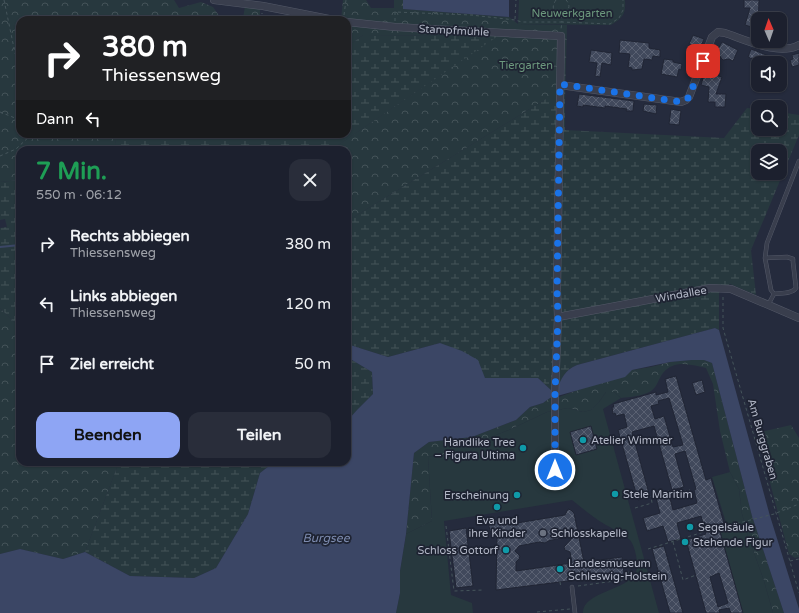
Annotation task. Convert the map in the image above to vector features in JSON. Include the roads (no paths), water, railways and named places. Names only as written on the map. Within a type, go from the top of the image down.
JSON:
[{"type":"street","points":[[214,0],[263,6],[314,16]]},
{"type":"street","name":"Stampfmühle","points":[[351,22],[395,27],[561,36],[560,84]]},
{"type":"street","points":[[555,470],[560,84],[681,102],[689,97],[712,37],[718,32],[726,33],[776,49],[787,49],[799,45]]},
{"type":"street","name":"Windallee","points":[[558,317],[711,288],[731,289],[799,318]]},
{"type":"lane","points":[[774,294],[771,290],[766,258],[767,243],[799,161]]},
{"type":"lane","points":[[766,258],[787,256],[794,262],[796,288],[791,292],[774,294]]},
{"type":"lane","points":[[768,306],[774,294]]},
{"type":"lane","points":[[572,587],[574,611]]},
{"type":"water","points":[[403,0],[509,0],[509,17],[403,9]]},
{"type":"water","name":"Burgsee","points":[[715,328],[719,330],[770,516],[799,613],[784,613],[752,516],[712,363],[704,360],[692,360],[670,362],[632,370],[625,377],[550,398],[543,403],[530,407],[516,420],[472,437],[429,442],[414,453],[406,534],[400,571],[400,593],[396,613],[0,613],[0,554],[20,549],[63,559],[85,552],[130,576],[194,578],[216,568],[248,514],[260,473],[269,466],[351,466],[351,417],[373,394],[372,372],[351,359],[351,345],[388,357],[440,343],[462,351],[478,360],[485,378],[538,378],[551,390],[557,390],[564,375],[569,369],[577,365]]},
{"type":"waterway","points":[[0,247],[16,245]]},
{"type":"place","name":"Atelier Wimmer","points":[[583,440]]},
{"type":"place","name":"Handlike Tree – Figura Ultima","points":[[523,448]]},
{"type":"place","name":"Stele Maritim","points":[[615,494]]},
{"type":"place","name":"Erscheinung","points":[[517,495]]},
{"type":"place","name":"Eva und ihre Kinder","points":[[497,507]]},
{"type":"place","name":"Segelsäule","points":[[690,527]]},
{"type":"place","name":"Schlosskapelle","points":[[543,533]]},
{"type":"place","name":"Stehende Figur","points":[[685,542]]},
{"type":"place","name":"Schloss Gottorf","points":[[506,550]]},
{"type":"place","name":"Landesmuseum Schleswig-Holstein","points":[[560,569]]},
{"type":"park label","name":"Neuwerkgarten","points":[[572,13]]},
{"type":"park label","name":"Tiergarten","points":[[526,65]]}]
